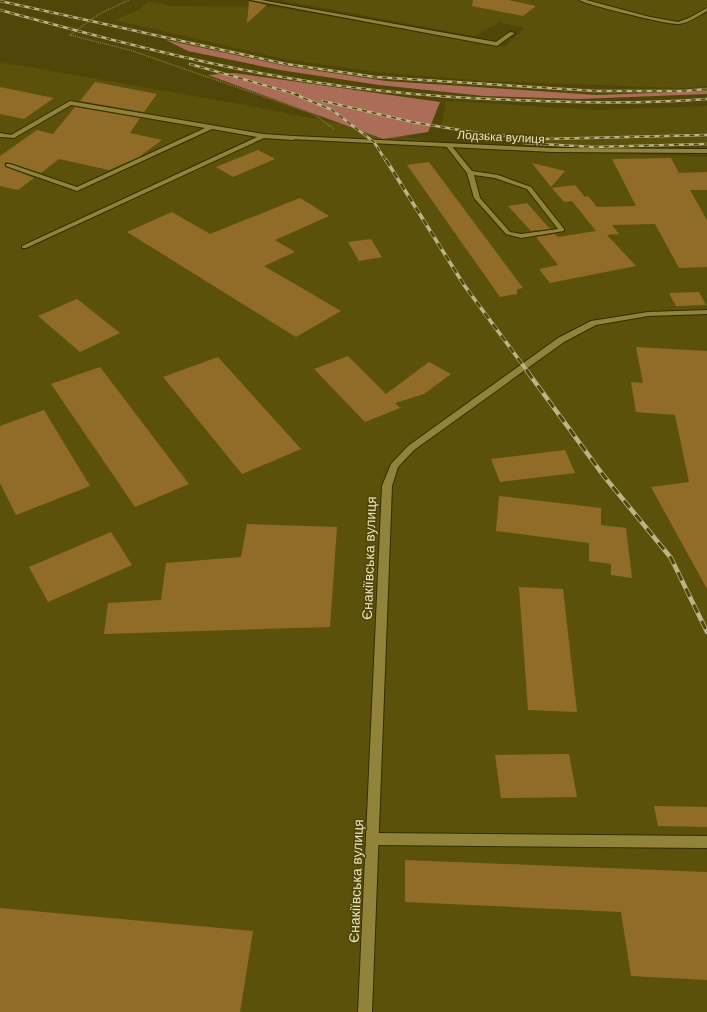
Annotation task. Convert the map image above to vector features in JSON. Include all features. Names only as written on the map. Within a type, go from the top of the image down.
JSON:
[{"type":"street","points":[[253,0],[497,44],[512,33]]},
{"type":"street","name":"Лодзька вулиця","points":[[293,138],[512,149],[629,152],[707,150]]},
{"type":"street","name":"Єнакіївська вулиця","points":[[365,1012],[387,486],[394,466],[411,448],[561,340],[594,323],[648,314],[707,312]]},
{"type":"lane","points":[[581,0],[650,18],[678,23],[691,19],[707,9]]},
{"type":"lane","points":[[611,8],[617,4]]},
{"type":"lane","points":[[0,135],[12,137],[70,103],[263,136],[293,138]]},
{"type":"lane","points":[[8,165],[77,189],[210,127]]},
{"type":"lane","points":[[24,247],[263,136]]},
{"type":"lane","points":[[448,145],[470,173],[477,198],[508,233],[521,236],[562,230],[529,188],[496,176],[470,173]]},
{"type":"lane","points":[[373,840],[707,842]]},
{"type":"path","points":[[129,0],[99,14],[70,35],[133,51],[314,114],[333,129],[339,131]]},
{"type":"shaded area","points":[[281,0],[707,0],[707,86],[681,88],[488,81],[376,72],[284,59],[114,20],[139,10],[148,1],[171,6],[276,7],[504,47],[525,28],[500,22],[474,36]]},
{"type":"shaded area","points":[[166,40],[286,66],[386,81],[597,95],[707,91],[707,94],[579,99],[484,96],[379,85],[280,70],[188,51]]},
{"type":"shaded area","points":[[0,63],[245,105],[463,148],[707,157],[707,1012],[0,1012]]},
{"type":"shaded area","points":[[234,73],[440,102],[428,132],[383,139],[208,75]]},
{"type":"shaded area","points":[[446,101],[597,110],[707,106],[707,143],[561,146],[468,135],[442,126]]},
{"type":"building","points":[[473,0],[508,0],[536,6],[523,16],[472,6]]},
{"type":"building","points":[[249,1],[267,5],[247,23]]},
{"type":"building","points":[[95,82],[157,94],[144,112],[80,101]]},
{"type":"building","points":[[0,87],[54,98],[24,119],[0,114]]},
{"type":"building","points":[[75,107],[140,118],[130,133],[162,140],[139,157],[109,170],[59,159],[41,173],[6,162],[4,164],[6,167],[34,178],[18,190],[0,186],[0,156],[37,130],[53,134]]},
{"type":"building","points":[[258,150],[275,159],[233,177],[216,167]]},
{"type":"building","points":[[671,158],[679,173],[707,172],[707,190],[690,190],[707,220],[707,267],[679,268],[655,224],[612,225],[619,234],[607,235],[636,266],[550,283],[539,269],[558,265],[536,237],[555,234],[558,237],[596,231],[572,201],[564,202],[552,188],[575,185],[585,197],[588,196],[597,207],[636,206],[612,159]]},
{"type":"building","points":[[429,162],[523,288],[517,289],[517,294],[500,297],[407,165]]},
{"type":"building","points":[[532,163],[565,171],[551,187]]},
{"type":"building","points":[[300,198],[329,216],[275,240],[295,252],[264,266],[341,311],[296,337],[127,232],[172,212],[210,234]]},
{"type":"building","points":[[527,203],[550,229],[531,231],[508,206]]},
{"type":"building","points":[[371,239],[382,257],[359,261],[348,242]]},
{"type":"building","points":[[699,292],[706,305],[676,306],[669,293]]},
{"type":"building","points":[[77,299],[120,333],[80,352],[38,316]]},
{"type":"building","points":[[636,347],[707,351],[707,589],[651,487],[689,482],[675,415],[636,412],[631,382],[643,383]]},
{"type":"building","points":[[348,356],[386,394],[429,362],[451,374],[424,394],[395,403],[400,408],[365,422],[314,369]]},
{"type":"building","points":[[218,357],[301,449],[242,474],[163,377]]},
{"type":"building","points":[[100,367],[189,484],[135,507],[51,384]]},
{"type":"building","points":[[44,410],[90,486],[16,515],[0,483],[0,426]]},
{"type":"building","points":[[565,450],[575,473],[500,482],[491,459]]},
{"type":"building","points":[[499,496],[601,508],[601,525],[626,528],[632,578],[611,575],[611,564],[589,561],[589,543],[496,531]]},
{"type":"building","points":[[247,524],[337,527],[330,627],[104,634],[108,603],[161,600],[166,563],[241,557]]},
{"type":"building","points":[[111,532],[132,565],[48,602],[29,567]]},
{"type":"building","points":[[519,587],[563,589],[577,712],[528,710]]},
{"type":"building","points":[[569,754],[577,797],[501,798],[495,755]]},
{"type":"building","points":[[654,806],[707,807],[707,827],[658,826]]},
{"type":"building","points":[[405,860],[707,872],[707,980],[631,976],[621,912],[405,902]]},
{"type":"building","points":[[0,908],[253,931],[240,1012],[0,1012]]},
{"type":"railway","points":[[0,1],[286,64],[375,77],[595,91],[684,91],[707,89]]},
{"type":"railway","points":[[0,10],[204,62],[269,75],[339,86],[410,94],[480,99],[588,102],[683,101],[707,99]]},
{"type":"railway","points":[[190,64],[299,95]]},
{"type":"railway","points":[[294,94],[332,110],[374,142],[386,161]]},
{"type":"railway","points":[[323,101],[412,122],[484,134],[545,139],[707,135]]},
{"type":"railway","points":[[524,143],[593,147],[707,144]]},
{"type":"railway","points":[[386,160],[464,285],[528,372]]},
{"type":"railway","points":[[527,371],[603,475],[671,558],[707,632]]}]
